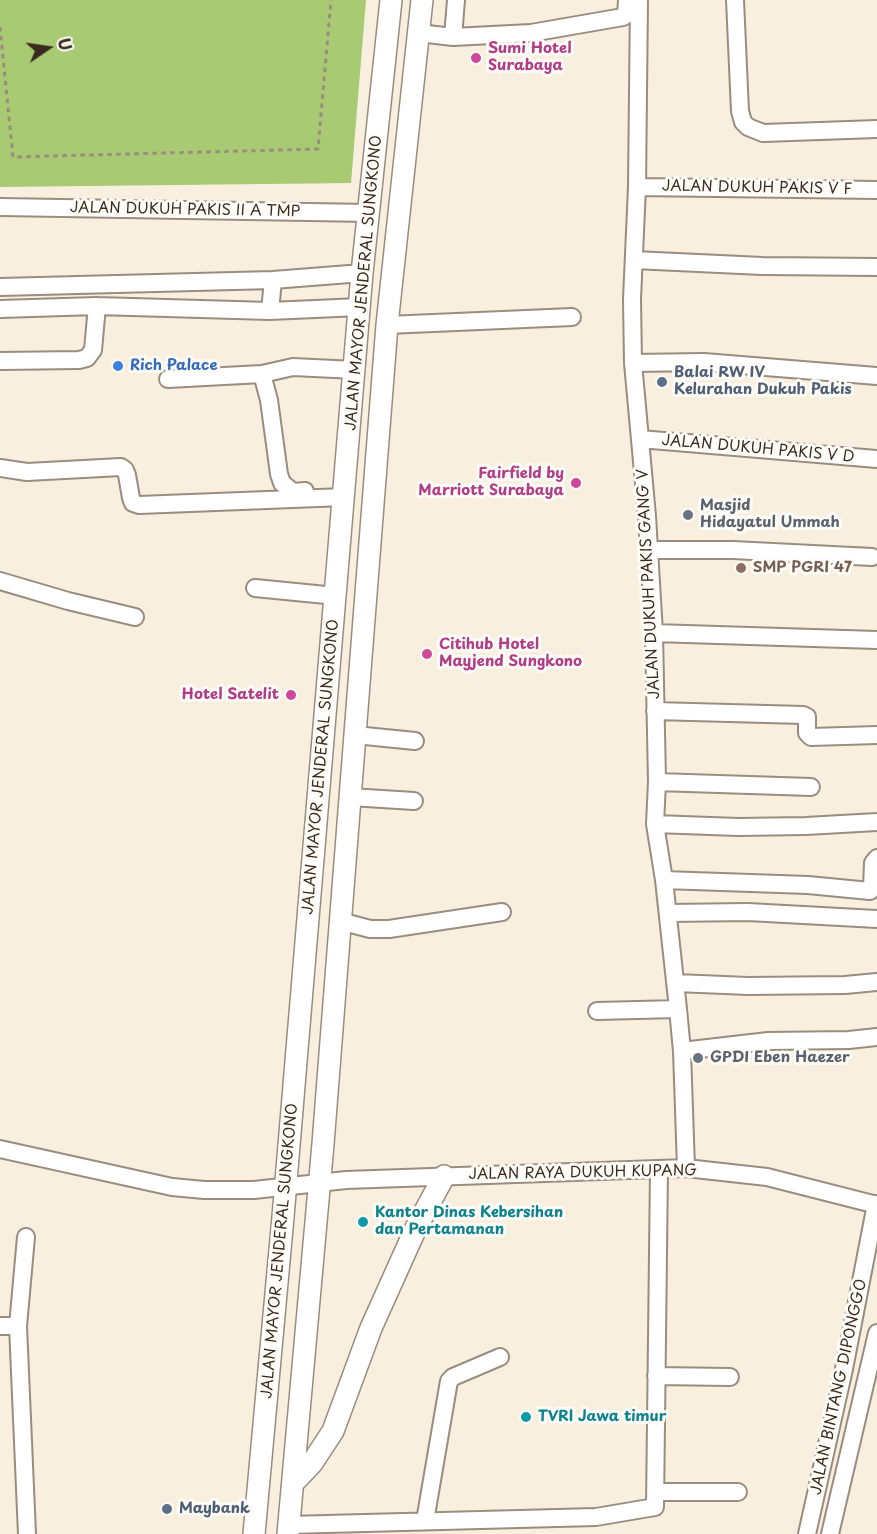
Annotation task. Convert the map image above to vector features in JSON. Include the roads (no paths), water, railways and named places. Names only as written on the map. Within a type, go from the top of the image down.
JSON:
[{"type":"main road","name":"JALAN MAYOR JENDERAL SUNGKONO","points":[[254,1534],[286,1186],[362,273],[391,0]]},
{"type":"main road","name":"JALAN MAYOR JENDERAL SUNGKONO","points":[[288,1530],[319,1183],[387,328],[422,0]]},
{"type":"main road","points":[[360,307],[361,320],[369,328],[387,328]]},
{"type":"main road","points":[[358,334],[373,333],[387,328]]},
{"type":"main road","points":[[293,1483],[312,1463],[333,1431],[372,1328],[416,1228],[444,1176]]},
{"type":"street","points":[[453,37],[456,0]]},
{"type":"street","points":[[418,33],[453,37],[531,33],[623,18],[626,15],[627,0]]},
{"type":"street","name":"JALAN DUKUH PAKIS GANG V","points":[[639,0],[633,363],[654,633],[657,782],[655,825],[676,983],[682,1051],[686,1168]]},
{"type":"street","points":[[735,0],[740,111],[743,122],[748,127],[763,133],[877,129]]},
{"type":"street","name":"JALAN DUKUH PAKIS V F","points":[[637,187],[877,190]]},
{"type":"street","name":"JALAN DUKUH PAKIS II A TMP","points":[[0,207],[370,213]]},
{"type":"street","points":[[634,260],[762,266],[877,267]]},
{"type":"street","points":[[0,287],[273,280],[362,273]]},
{"type":"street","points":[[270,311],[273,280]]},
{"type":"street","points":[[0,309],[97,306],[270,311],[360,307]]},
{"type":"street","points":[[0,361],[87,358],[93,350],[97,306]]},
{"type":"street","points":[[387,328],[572,317]]},
{"type":"street","points":[[633,363],[704,362],[877,376]]},
{"type":"street","points":[[168,380],[262,374],[292,367],[355,370]]},
{"type":"street","points":[[262,374],[270,400],[282,483],[293,492],[345,491]]},
{"type":"street","name":"JALAN DUKUH PAKIS V D","points":[[640,439],[877,459]]},
{"type":"street","points":[[0,468],[27,472],[121,467],[127,475],[133,503],[140,505],[345,491]]},
{"type":"street","points":[[649,550],[734,550],[872,557]]},
{"type":"street","points":[[0,581],[68,601],[135,617]]},
{"type":"street","points":[[255,588],[336,596]]},
{"type":"street","points":[[654,633],[877,640]]},
{"type":"street","points":[[656,711],[804,716],[807,717],[807,733],[811,737],[877,735]]},
{"type":"street","points":[[355,735],[415,741]]},
{"type":"street","points":[[657,782],[811,788]]},
{"type":"street","points":[[350,797],[414,801]]},
{"type":"street","points":[[655,825],[772,827],[877,822]]},
{"type":"street","points":[[664,880],[808,885],[870,891],[873,863],[877,858]]},
{"type":"street","points":[[340,921],[370,929],[389,929],[502,912]]},
{"type":"street","points":[[668,913],[748,912],[877,919]]},
{"type":"street","points":[[676,983],[748,986],[845,985],[877,982]]},
{"type":"street","points":[[597,1011],[678,1009]]},
{"type":"street","points":[[682,1051],[768,1041],[849,1040],[877,1037]]},
{"type":"street","name":"JALAN RAYA DUKUH KUPANG","points":[[0,1149],[172,1187],[230,1191],[444,1176],[686,1168],[767,1177],[876,1204]]},
{"type":"street","points":[[288,1530],[425,1521],[596,1517],[652,1509],[657,1505],[659,1169]]},
{"type":"street","name":"JALAN BINTANG DIPONGGO","points":[[807,1534],[844,1369],[876,1204]]},
{"type":"street","points":[[26,1237],[18,1326],[27,1534]]},
{"type":"street","points":[[0,1326],[18,1326]]},
{"type":"street","name":"JALAN BINTANG DIPONGGO","points":[[830,1534],[872,1376],[877,1333]]},
{"type":"street","points":[[425,1521],[450,1381],[453,1377],[500,1357]]},
{"type":"street","points":[[656,1376],[730,1377]]},
{"type":"street","points":[[657,1492],[738,1492]]},
{"type":"place","name":"Sumi Hotel Surabaya","points":[[476,58]]},
{"type":"place","name":"Rich Palace","points":[[118,366]]},
{"type":"place","name":"Balai RW IV Kelurahan Dukuh Pakis","points":[[662,382]]},
{"type":"place","name":"Fairfield by Marriott Surabaya","points":[[576,483]]},
{"type":"place","name":"Masjid Hidayatul Ummah","points":[[688,515]]},
{"type":"place","name":"SMP PGRI 47","points":[[741,568]]},
{"type":"place","name":"Citihub Hotel Mayjend Sungkono","points":[[427,654]]},
{"type":"place","name":"Hotel Satelit","points":[[291,695]]},
{"type":"place","name":"GPDI Eben Haezer","points":[[698,1058]]},
{"type":"place","name":"Kantor Dinas Kebersihan dan Pertamanan","points":[[363,1222]]},
{"type":"place","name":"TVRI Jawa timur","points":[[526,1417]]},
{"type":"place","name":"Maybank","points":[[167,1509]]}]
